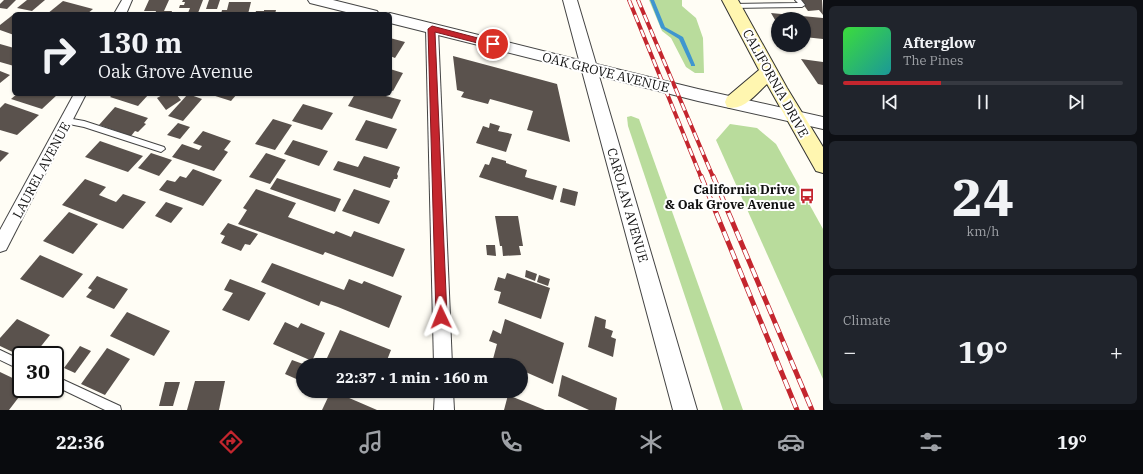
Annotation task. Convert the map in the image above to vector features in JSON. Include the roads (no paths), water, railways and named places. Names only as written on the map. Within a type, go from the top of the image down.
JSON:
[{"type":"main road","name":"CALIFORNIA DRIVE","points":[[732,3],[769,72],[823,165]]},
{"type":"main road","points":[[734,102],[769,72]]},
{"type":"street","points":[[121,12],[127,0]]},
{"type":"street","points":[[315,0],[364,12]]},
{"type":"street","name":"CAROLAN AVENUE","points":[[570,0],[685,410]]},
{"type":"street","name":"OAK GROVE AVENUE","points":[[392,19],[590,69],[823,123]]},
{"type":"street","points":[[432,29],[443,358]]},
{"type":"street","name":"LAUREL AVENUE","points":[[0,244],[79,96]]},
{"type":"street","points":[[444,398],[444,410]]},
{"type":"lane","points":[[732,3],[802,5],[798,0]]},
{"type":"lane","points":[[67,121],[84,124],[161,149]]},
{"type":"lane","points":[[0,355],[12,361]]},
{"type":"lane","points":[[64,385],[116,410]]},
{"type":"waterway","points":[[652,0],[663,28],[681,38],[693,65]]},
{"type":"railway","points":[[629,0],[701,177]]},
{"type":"railway","points":[[638,0],[713,177]]},
{"type":"railway","points":[[701,176],[797,410]]},
{"type":"railway","points":[[713,176],[812,410]]},
{"type":"place","name":"California Drive & Oak Grove Avenue","points":[[807,196]]}]
